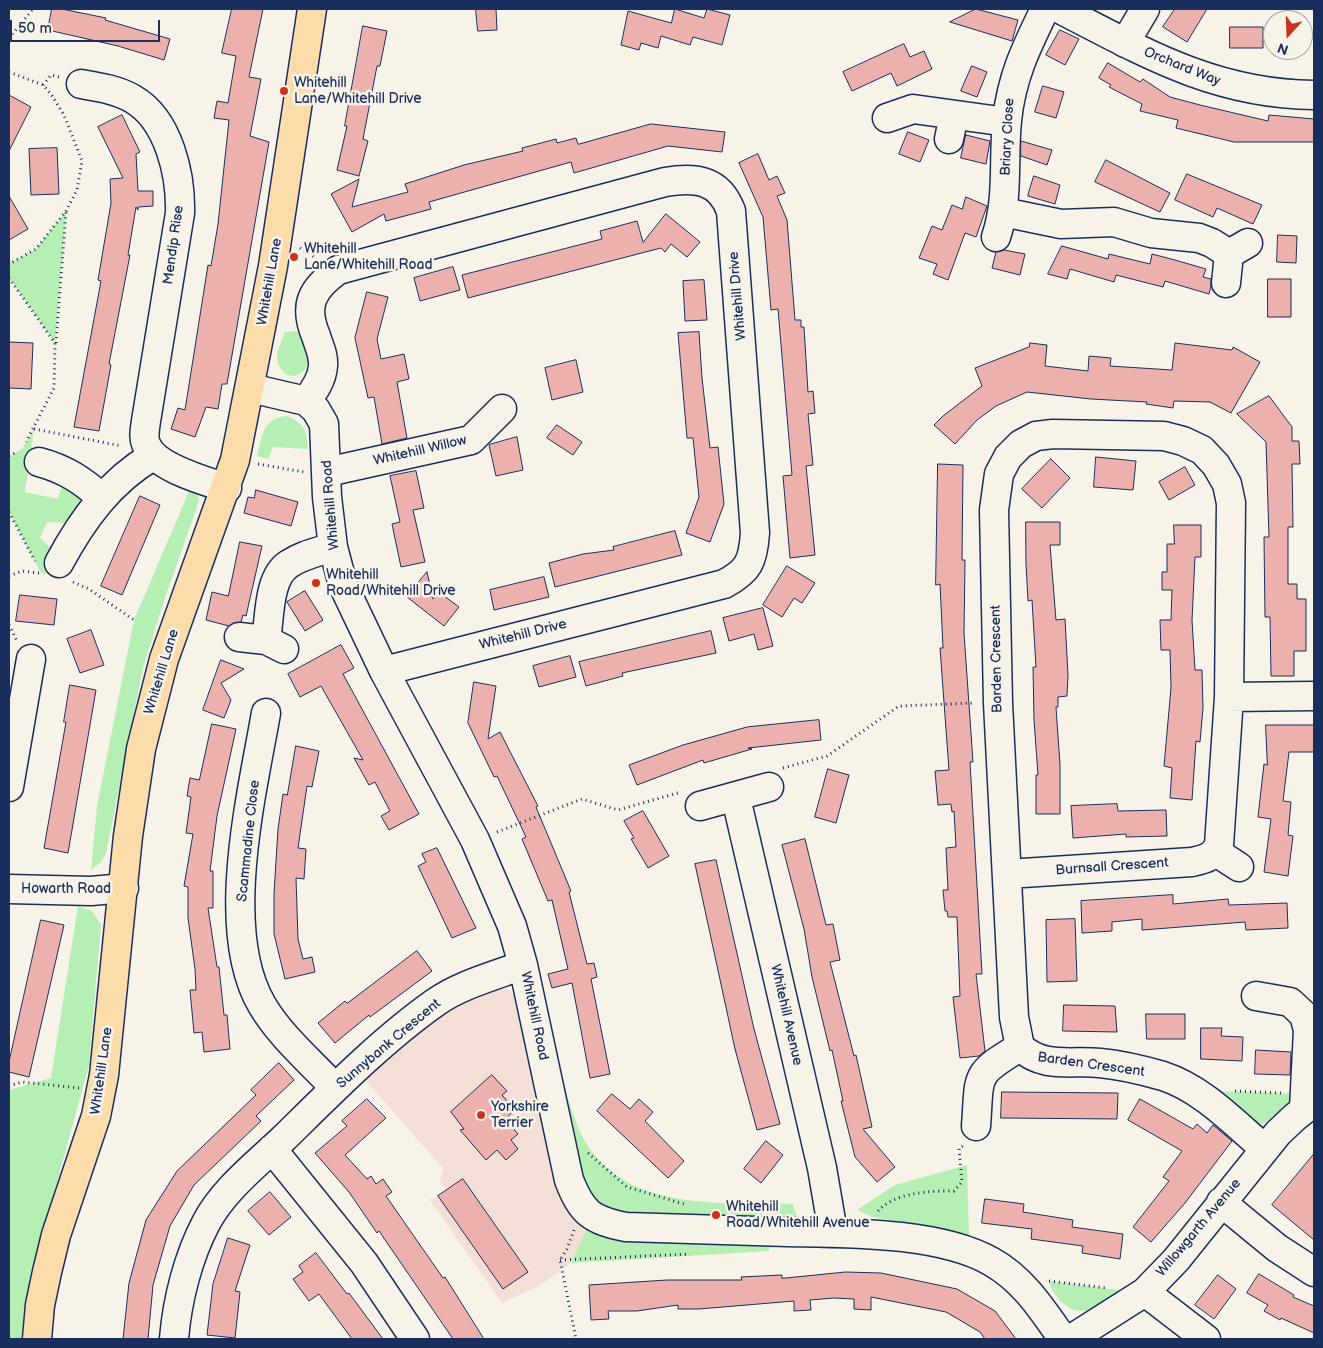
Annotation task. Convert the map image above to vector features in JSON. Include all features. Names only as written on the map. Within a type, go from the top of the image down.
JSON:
[{"type":"main road","name":"Whitehill Lane","points":[[38,1339],[40,1305],[54,1244],[88,1142],[101,1093],[135,783],[149,713],[164,659],[227,488],[235,460],[279,230],[312,9]]},
{"type":"street","name":"Briary Close","points":[[1046,9],[1017,68],[1007,122],[1000,225],[1114,222],[1151,233],[1199,238],[1238,249],[1226,283]]},
{"type":"street","name":"Orchard Way","points":[[1060,9],[1163,62],[1226,84],[1259,91],[1314,95]]},
{"type":"street","points":[[1125,43],[1144,9]]},
{"type":"street","name":"Mendip Rise","points":[[81,84],[111,90],[134,99],[151,115],[162,132],[177,175],[180,213],[146,421],[150,450]]},
{"type":"street","points":[[887,118],[913,109],[951,127],[1007,122]]},
{"type":"street","name":"Whitehill Drive","points":[[306,401],[320,378],[323,366],[322,353],[310,321],[310,304],[315,292],[323,281],[338,270],[686,178],[716,188],[726,198],[731,212],[755,534],[754,554],[746,568],[739,576],[724,584],[384,670]]},
{"type":"street","points":[[250,388],[306,401]]},
{"type":"street","name":"Whitehill Road","points":[[306,401],[316,410],[324,424],[332,547],[346,593],[384,670],[475,840],[512,926],[523,965],[530,1043],[553,1150],[569,1180],[581,1213]]},
{"type":"street","name":"Whitehill Willow","points":[[327,472],[471,440],[502,409]]},
{"type":"street","name":"Barden Crescent","points":[[1230,696],[1231,502],[1227,484],[1216,465],[1202,450],[1183,441],[1164,436],[1053,434],[1036,436],[1020,444],[1008,457],[999,474],[995,491],[998,702],[1014,1017],[1020,1047],[1037,1060],[1107,1064],[1134,1068],[1165,1077],[1190,1088],[1265,1149]]},
{"type":"street","points":[[53,572],[88,514],[150,450],[178,469],[227,488]]},
{"type":"street","points":[[39,462],[62,468],[80,478],[102,498]]},
{"type":"street","points":[[239,638],[275,644],[274,586],[279,573],[288,564],[332,547]]},
{"type":"street","points":[[9,787],[31,659]]},
{"type":"street","points":[[1239,867],[1216,852],[1222,829],[1230,696],[1314,696]]},
{"type":"street","name":"Scammadine Close","points":[[266,712],[247,831],[242,882],[242,926],[246,965],[253,986],[274,1023],[336,1088]]},
{"type":"street","points":[[700,806],[770,788]]},
{"type":"street","name":"Whitehill Avenue","points":[[736,798],[822,1168],[845,1233]]},
{"type":"street","name":"Burnsall Crescent","points":[[1006,874],[1192,862],[1207,858],[1216,852]]},
{"type":"street","name":"Howarth Road","points":[[9,889],[91,891],[124,888]]},
{"type":"street","name":"Sunnybank Crescent","points":[[174,1339],[185,1280],[206,1223],[216,1206],[336,1088],[416,1027],[437,1002],[462,988],[523,965]]},
{"type":"street","points":[[1256,996],[1290,1002],[1304,1015],[1308,1030],[1308,1102]]},
{"type":"street","points":[[976,1126],[980,1080],[984,1070],[1020,1047]]},
{"type":"street","name":"Willowgarth Avenue","points":[[1071,1339],[1145,1292],[1176,1260],[1265,1149],[1308,1102]]},
{"type":"street","points":[[272,1149],[364,1263],[415,1339]]},
{"type":"street","points":[[1221,1202],[1277,1248],[1311,1263]]},
{"type":"street","points":[[581,1213],[626,1227],[845,1233],[910,1238],[968,1251],[992,1262],[1015,1278],[1034,1298],[1063,1339]]},
{"type":"street","points":[[1145,1292],[1206,1339]]},
{"type":"path","points":[[9,38],[33,9]]},
{"type":"path","points":[[9,72],[42,85],[64,115],[82,161],[77,190],[66,211],[36,249],[9,264]]},
{"type":"path","points":[[9,456],[22,449],[54,388],[66,211]]},
{"type":"path","points":[[279,230],[296,245],[338,270]]},
{"type":"path","points":[[9,278],[56,344]]},
{"type":"path","points":[[34,428],[150,450]]},
{"type":"path","points":[[235,460],[300,472],[327,472]]},
{"type":"path","points":[[9,512],[53,572]]},
{"type":"path","points":[[9,576],[22,571],[53,572],[88,589],[134,620]]},
{"type":"path","points":[[770,788],[772,772],[827,756],[899,706],[998,702]]},
{"type":"path","points":[[475,840],[582,799],[618,810],[688,790],[700,806]]},
{"type":"path","points":[[9,1086],[22,1082],[101,1093]]},
{"type":"path","points":[[1228,1091],[1308,1102]]},
{"type":"path","points":[[845,1233],[885,1204],[926,1191],[954,1191],[962,1182],[959,1148],[974,1142],[976,1126]]},
{"type":"path","points":[[586,1151],[627,1187],[688,1205]]},
{"type":"path","points":[[576,1339],[560,1260],[567,1249],[581,1213]]},
{"type":"path","points":[[1044,1280],[1110,1289]]},
{"type":"shaded area","points":[[495,989],[508,989],[518,999],[587,1228],[571,1263],[539,1286],[502,1303],[430,1200],[447,1190],[440,1183],[443,1168],[365,1080],[390,1055],[450,1009]]},
{"type":"green space","points":[[66,211],[55,343],[9,278],[9,264],[36,249]]},
{"type":"green space","points":[[299,331],[309,360],[304,371],[295,376],[286,375],[277,359],[278,350],[285,332]]},
{"type":"green space","points":[[287,416],[304,428],[308,449],[273,447],[268,459],[257,456],[262,435],[268,424],[279,417]]},
{"type":"green space","points":[[34,429],[25,492],[58,499],[62,484],[82,496],[79,506],[69,523],[47,522],[40,538],[49,546],[52,554],[48,574],[41,573],[9,512],[9,456],[22,449]]},
{"type":"green space","points":[[190,489],[196,492],[199,498],[197,507],[143,668],[106,853],[101,862],[91,870],[97,806],[134,620]]},
{"type":"green space","points":[[78,906],[92,911],[101,924],[89,1065],[37,1255],[28,1339],[9,1339],[9,1090],[51,1078]]},
{"type":"green space","points":[[558,1065],[572,1111],[586,1144],[612,1172],[635,1186],[659,1195],[686,1200],[713,1203],[793,1204],[797,1217],[638,1216],[606,1208],[592,1200],[581,1178]]},
{"type":"green space","points":[[1219,1091],[1300,1094],[1264,1123],[1257,1124]]},
{"type":"green space","points":[[967,1165],[969,1235],[873,1217],[857,1210],[895,1185]]},
{"type":"green space","points":[[587,1228],[610,1238],[769,1243],[769,1251],[571,1263]]},
{"type":"green space","points":[[1049,1281],[1119,1290],[1100,1305],[1078,1311],[1071,1309],[1059,1299]]},
{"type":"building","points":[[52,9],[62,9],[106,18],[105,20],[170,39],[164,60],[118,46],[48,30]]},
{"type":"building","points":[[232,9],[263,9],[249,77],[261,79],[250,136],[269,142],[227,384],[222,384],[218,409],[206,407],[195,437],[171,429],[178,408],[185,410],[208,265],[211,266],[218,224],[229,120],[214,118],[217,101],[228,103],[236,56],[222,53]]},
{"type":"building","points":[[476,9],[496,9],[497,30],[478,31]]},
{"type":"building","points":[[675,9],[704,18],[707,9],[730,15],[722,45],[693,37],[690,45],[661,36],[658,48],[641,43],[639,50],[621,45],[628,11],[671,23]]},
{"type":"building","points":[[976,9],[1018,20],[1012,41],[950,22]]},
{"type":"building","points":[[1175,9],[1207,9],[1187,42],[1163,27]]},
{"type":"building","points":[[363,26],[387,31],[380,66],[377,66],[363,139],[368,141],[359,176],[337,170],[347,126],[345,126]]},
{"type":"building","points":[[1230,27],[1263,27],[1263,48],[1230,48]]},
{"type":"building","points":[[1060,30],[1079,39],[1065,65],[1046,55]]},
{"type":"building","points":[[904,44],[910,57],[924,51],[932,69],[897,86],[891,73],[852,91],[843,72]]},
{"type":"building","points":[[1108,63],[1140,82],[1143,79],[1170,97],[1268,121],[1269,115],[1314,119],[1314,142],[1234,142],[1176,128],[1178,120],[1140,111],[1142,104],[1109,87],[1111,85],[1099,78]]},
{"type":"building","points":[[972,66],[987,72],[977,97],[961,91]]},
{"type":"building","points":[[1043,86],[1064,92],[1056,118],[1035,112]]},
{"type":"building","points":[[9,95],[31,107],[9,151]]},
{"type":"building","points":[[122,115],[140,152],[136,154],[138,191],[153,191],[153,206],[138,207],[138,210],[136,207],[128,255],[130,255],[109,364],[111,365],[99,431],[74,427],[101,281],[98,280],[111,203],[110,179],[123,178],[98,127]]},
{"type":"building","points":[[651,124],[725,132],[722,152],[668,146],[574,173],[571,162],[429,202],[431,209],[386,221],[384,214],[352,232],[331,194],[359,179],[352,207],[408,192],[405,184],[464,165],[523,151],[522,148],[556,139],[557,143],[576,138],[578,144]]},
{"type":"building","points":[[908,132],[929,140],[920,162],[899,154]]},
{"type":"building","points":[[966,135],[990,141],[986,164],[961,158]]},
{"type":"building","points":[[1021,141],[1052,150],[1047,165],[1021,156]]},
{"type":"building","points":[[57,148],[59,194],[31,195],[29,149]]},
{"type":"building","points":[[758,154],[769,180],[777,176],[785,193],[777,196],[787,220],[795,320],[801,320],[801,327],[804,327],[808,392],[813,391],[815,413],[808,414],[813,465],[806,466],[815,555],[790,558],[783,476],[792,475],[778,309],[771,310],[763,217],[739,163]]},
{"type":"building","points":[[1106,160],[1170,193],[1160,212],[1095,182]]},
{"type":"building","points":[[1187,174],[1262,205],[1253,224],[1217,208],[1213,217],[1175,200]]},
{"type":"building","points":[[1034,176],[1060,185],[1055,204],[1028,196]]},
{"type":"building","points":[[9,196],[28,229],[9,240]]},
{"type":"building","points":[[966,197],[987,206],[976,237],[965,233],[948,280],[933,274],[937,264],[919,258],[932,226],[942,230],[952,205],[962,209]]},
{"type":"building","points":[[666,214],[700,242],[687,257],[671,244],[665,252],[661,248],[468,298],[462,275],[602,239],[600,231],[637,221],[643,242]]},
{"type":"building","points":[[1278,235],[1297,236],[1296,263],[1277,262]]},
{"type":"building","points":[[1062,246],[1108,259],[1109,254],[1150,264],[1152,254],[1206,269],[1203,277],[1211,279],[1209,294],[1165,281],[1163,287],[1116,275],[1114,282],[1070,269],[1067,279],[1048,274]]},
{"type":"building","points":[[1004,250],[1025,254],[1020,275],[992,268],[996,252]]},
{"type":"building","points":[[453,267],[460,290],[420,301],[414,278]]},
{"type":"building","points":[[1268,279],[1291,279],[1291,317],[1268,317]]},
{"type":"building","points":[[704,280],[707,320],[685,321],[683,281]]},
{"type":"building","points":[[367,292],[388,297],[377,339],[381,359],[404,354],[409,379],[397,382],[407,438],[382,444],[374,397],[368,398],[355,338]]},
{"type":"building","points":[[699,332],[710,448],[718,447],[724,504],[710,542],[686,533],[699,497],[693,438],[687,438],[678,333]]},
{"type":"building","points":[[9,342],[33,343],[31,389],[9,388]]},
{"type":"building","points":[[1030,343],[1047,345],[1045,366],[1088,371],[1089,356],[1111,358],[1110,366],[1172,370],[1175,343],[1232,350],[1233,347],[1260,362],[1231,413],[1210,402],[1174,401],[1173,408],[1146,404],[1147,402],[1091,399],[1027,392],[996,406],[977,420],[955,444],[934,425],[982,386],[975,368],[1029,347]]},
{"type":"building","points":[[576,360],[583,392],[552,400],[545,368]]},
{"type":"building","points":[[1269,396],[1292,427],[1292,441],[1299,441],[1300,464],[1292,464],[1293,527],[1288,527],[1288,584],[1297,584],[1297,599],[1306,599],[1306,651],[1294,651],[1294,676],[1271,676],[1270,617],[1265,617],[1264,537],[1269,537],[1266,442],[1237,414]]},
{"type":"building","points":[[557,425],[582,442],[573,455],[547,438]]},
{"type":"building","points":[[517,437],[523,470],[496,476],[489,445]]},
{"type":"building","points":[[1096,457],[1136,461],[1133,490],[1094,487]]},
{"type":"building","points":[[1051,459],[1070,478],[1042,508],[1022,489]]},
{"type":"building","points":[[938,464],[963,465],[962,560],[965,560],[964,633],[973,762],[970,762],[982,974],[976,974],[985,1051],[979,1056],[960,1058],[953,997],[960,996],[957,917],[948,917],[947,911],[945,911],[943,890],[948,890],[946,848],[956,847],[954,811],[952,812],[951,804],[938,805],[935,771],[949,770],[940,648],[943,648],[940,584],[936,585]]},
{"type":"building","points":[[1185,467],[1195,485],[1169,500],[1159,482]]},
{"type":"building","points":[[416,471],[424,508],[413,510],[425,562],[401,567],[392,524],[400,522],[390,476]]},
{"type":"building","points":[[256,490],[298,502],[291,526],[244,513],[248,497],[254,498]]},
{"type":"building","points":[[140,496],[160,505],[122,595],[101,586]]},
{"type":"building","points":[[1026,522],[1060,522],[1060,545],[1050,545],[1056,620],[1065,619],[1068,675],[1067,696],[1058,697],[1058,707],[1056,707],[1060,765],[1060,814],[1036,814],[1036,775],[1038,775],[1033,667],[1036,667],[1032,600],[1028,601]]},
{"type":"building","points":[[1174,525],[1201,525],[1201,557],[1195,557],[1192,620],[1195,670],[1202,670],[1203,708],[1200,742],[1196,741],[1192,800],[1170,798],[1172,768],[1164,766],[1171,688],[1170,650],[1161,650],[1160,620],[1171,620],[1172,590],[1162,590],[1162,572],[1167,572],[1167,544],[1174,544]]},
{"type":"building","points":[[675,531],[682,555],[555,587],[549,563],[583,554],[614,550],[613,547]]},
{"type":"building","points":[[240,542],[262,546],[246,616],[243,615],[241,622],[229,626],[206,620],[212,592],[228,596]]},
{"type":"building","points":[[787,566],[815,583],[802,603],[794,598],[782,617],[763,605]]},
{"type":"building","points":[[427,572],[433,599],[439,592],[459,607],[444,626],[407,597]]},
{"type":"building","points":[[544,577],[549,597],[494,610],[490,590]]},
{"type":"building","points":[[305,591],[323,620],[305,631],[287,602]]},
{"type":"building","points":[[20,595],[57,599],[54,625],[16,621]]},
{"type":"building","points":[[763,608],[773,646],[758,650],[754,634],[729,641],[723,618]]},
{"type":"building","points":[[91,630],[104,665],[80,673],[67,639]]},
{"type":"building","points":[[711,631],[716,653],[622,673],[623,676],[586,686],[579,662]]},
{"type":"building","points":[[341,645],[354,668],[343,674],[419,814],[389,830],[381,816],[390,811],[375,782],[369,785],[354,758],[363,760],[321,686],[300,697],[288,674]]},
{"type":"building","points":[[570,656],[576,677],[539,687],[533,666]]},
{"type":"building","points":[[221,660],[244,669],[221,683],[231,700],[224,718],[203,710]]},
{"type":"building","points":[[474,682],[496,686],[488,739],[500,732],[538,806],[536,807],[571,891],[569,892],[587,964],[594,963],[597,977],[591,979],[610,1074],[590,1078],[572,983],[552,988],[548,974],[568,969],[552,900],[548,901],[522,839],[526,837],[497,776],[494,777],[468,723]]},
{"type":"building","points":[[70,685],[96,690],[68,853],[44,848],[66,722],[64,722]]},
{"type":"building","points":[[819,720],[821,740],[748,748],[752,749],[704,763],[703,760],[637,785],[629,765],[683,745],[747,727]]},
{"type":"building","points":[[212,724],[236,729],[217,816],[210,871],[213,871],[213,908],[208,908],[217,967],[219,967],[224,1015],[227,1015],[230,1049],[204,1052],[202,1032],[194,1033],[190,990],[196,990],[195,969],[188,918],[188,887],[184,886],[193,834],[186,833],[191,797],[187,796],[190,778],[199,780]]},
{"type":"building","points":[[1266,725],[1314,725],[1314,752],[1289,752],[1283,801],[1291,802],[1288,835],[1293,836],[1288,876],[1264,872],[1271,819],[1258,817],[1264,764],[1267,765]]},
{"type":"building","points":[[296,746],[319,751],[312,787],[307,786],[298,848],[306,849],[304,879],[296,878],[298,939],[303,959],[312,957],[315,972],[285,979],[274,934],[274,894],[278,829],[283,794],[287,795]]},
{"type":"building","points":[[828,769],[849,775],[836,823],[815,817]]},
{"type":"building","points":[[1117,804],[1118,811],[1166,810],[1167,836],[1126,837],[1126,834],[1073,838],[1071,806]]},
{"type":"building","points":[[643,811],[669,856],[648,868],[631,839],[634,838],[624,821]]},
{"type":"building","points":[[805,839],[826,925],[833,924],[840,960],[830,962],[854,1056],[856,1055],[872,1127],[863,1129],[895,1167],[877,1182],[855,1157],[841,1101],[843,1101],[832,1050],[830,1051],[812,977],[804,929],[782,845]]},
{"type":"building","points":[[437,848],[476,928],[452,938],[418,866],[426,862],[422,854]]},
{"type":"building","points":[[716,860],[754,1029],[780,1124],[757,1130],[735,1049],[695,864]]},
{"type":"building","points":[[1173,895],[1173,904],[1228,899],[1229,905],[1287,903],[1288,928],[1246,930],[1245,922],[1142,930],[1142,919],[1112,922],[1112,931],[1082,933],[1081,901]]},
{"type":"building","points":[[1075,919],[1077,981],[1047,982],[1046,920]]},
{"type":"building","points":[[41,920],[64,925],[29,1077],[9,1072],[9,1062]]},
{"type":"building","points":[[417,951],[432,971],[370,1017],[369,1015],[335,1043],[318,1023],[345,1001],[347,1003]]},
{"type":"building","points":[[1064,1005],[1115,1006],[1117,1032],[1063,1031]]},
{"type":"building","points":[[1146,1014],[1185,1014],[1185,1039],[1147,1039]]},
{"type":"building","points":[[1201,1028],[1222,1028],[1221,1036],[1243,1037],[1242,1061],[1201,1059]]},
{"type":"building","points":[[1256,1050],[1291,1052],[1290,1075],[1255,1074]]},
{"type":"building","points":[[279,1063],[294,1080],[256,1116],[261,1121],[194,1185],[170,1226],[153,1285],[148,1339],[123,1339],[129,1283],[146,1220],[177,1171],[256,1095],[251,1090]]},
{"type":"building","name":"Yorkshire Terrier","points":[[492,1075],[507,1091],[502,1095],[515,1110],[505,1119],[518,1134],[511,1140],[518,1149],[506,1160],[497,1150],[486,1160],[460,1130],[464,1129],[451,1112]]},
{"type":"building","points":[[1002,1092],[1118,1093],[1117,1119],[1001,1118]]},
{"type":"building","points":[[612,1094],[630,1109],[639,1099],[653,1112],[645,1121],[684,1161],[668,1178],[597,1111]]},
{"type":"building","points":[[367,1099],[386,1118],[345,1155],[367,1179],[371,1176],[376,1184],[383,1179],[392,1192],[386,1196],[443,1278],[445,1277],[484,1339],[453,1339],[379,1231],[377,1233],[349,1192],[315,1153],[347,1126],[342,1121]]},
{"type":"building","points":[[1140,1099],[1193,1129],[1197,1124],[1207,1133],[1213,1125],[1232,1141],[1185,1203],[1151,1242],[1133,1227],[1169,1181],[1163,1177],[1182,1151],[1128,1120]]},
{"type":"building","points":[[766,1141],[783,1155],[761,1183],[744,1169]]},
{"type":"building","points":[[1314,1154],[1314,1240],[1272,1205]]},
{"type":"building","points":[[463,1179],[528,1272],[503,1289],[438,1196]]},
{"type":"building","points":[[270,1192],[291,1217],[269,1235],[248,1211]]},
{"type":"building","points":[[985,1199],[1024,1204],[1023,1212],[1073,1220],[1072,1227],[1123,1234],[1120,1259],[1082,1253],[1083,1246],[1031,1239],[1032,1229],[982,1223]]},
{"type":"building","points":[[228,1238],[250,1245],[235,1291],[240,1292],[235,1338],[207,1335],[213,1284]]},
{"type":"building","points":[[316,1253],[383,1339],[352,1339],[319,1294],[309,1301],[293,1279],[303,1272],[299,1266]]},
{"type":"building","points":[[846,1272],[881,1273],[957,1289],[995,1311],[1016,1339],[985,1339],[980,1332],[946,1312],[871,1297],[871,1310],[854,1309],[854,1299],[834,1298],[810,1300],[811,1310],[794,1311],[794,1301],[699,1309],[678,1309],[678,1305],[637,1311],[608,1311],[609,1319],[591,1320],[589,1285],[667,1280],[742,1280],[741,1277],[782,1275],[782,1278]]},
{"type":"building","points":[[1259,1274],[1294,1295],[1293,1297],[1314,1306],[1314,1333],[1281,1318],[1280,1320],[1264,1311],[1268,1305],[1247,1293]]},
{"type":"building","points":[[1218,1275],[1236,1289],[1214,1319],[1195,1305]]},
{"type":"place","name":"Whitehill Lane/Whitehill Drive","points":[[284,91]]},
{"type":"place","name":"Whitehill Lane/Whitehill Road","points":[[294,257]]},
{"type":"place","name":"Whitehill Road/Whitehill Drive","points":[[316,583]]},
{"type":"place","name":"Yorkshire Terrier","points":[[481,1115]]},
{"type":"place","name":"Whitehill Road/Whitehill Avenue","points":[[716,1215]]}]
